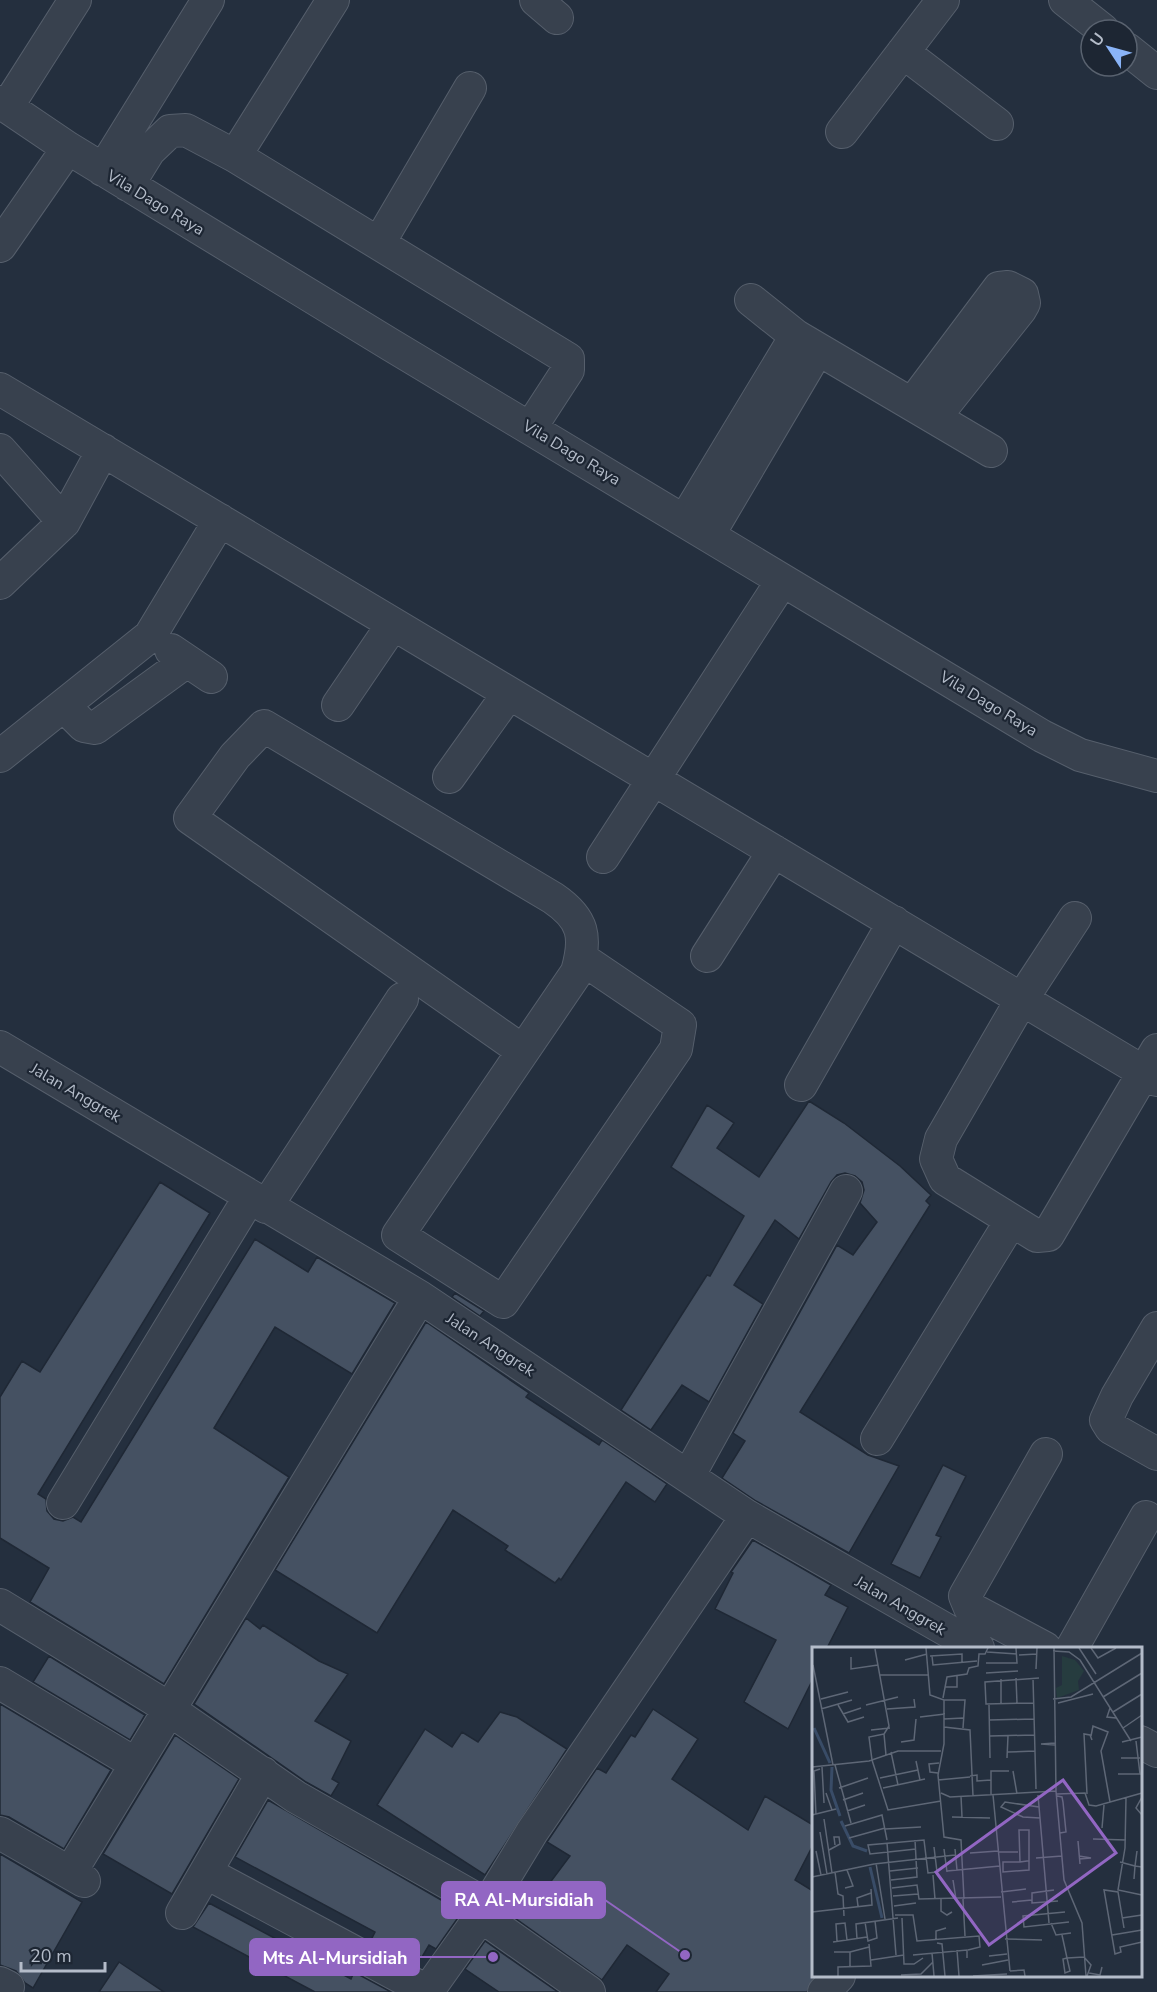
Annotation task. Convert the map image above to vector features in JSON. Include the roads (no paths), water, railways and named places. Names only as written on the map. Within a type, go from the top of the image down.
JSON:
[{"type":"street","points":[[4,105],[75,0]]},
{"type":"street","points":[[115,177],[208,0]]},
{"type":"street","points":[[235,156],[333,0]]},
{"type":"street","points":[[842,132],[943,0]]},
{"type":"street","points":[[1065,0],[1088,18]]},
{"type":"street","points":[[903,52],[997,124]]},
{"type":"street","points":[[1139,59],[1157,73]]},
{"type":"street","points":[[379,243],[470,88]]},
{"type":"street","name":"Vila Dago Raya","points":[[4,105],[115,177],[697,527],[782,581],[1052,740],[1080,755],[1157,776]]},
{"type":"street","points":[[115,177],[149,151],[170,131],[186,130],[235,156],[568,359],[568,370],[531,428]]},
{"type":"street","points":[[0,246],[68,148]]},
{"type":"street","points":[[751,300],[807,342],[991,451]]},
{"type":"street","points":[[697,527],[807,342]]},
{"type":"street","points":[[3,396],[103,450],[1022,999],[1153,1067],[1048,1235],[1037,1236],[945,1179],[936,1160],[941,1139],[1022,999],[1075,918]]},
{"type":"street","points":[[0,450],[64,522]]},
{"type":"street","points":[[0,583],[64,522],[103,450]]},
{"type":"street","points":[[0,756],[150,636],[220,520]]},
{"type":"street","points":[[603,857],[782,581]]},
{"type":"street","points":[[338,705],[393,624]]},
{"type":"street","points":[[64,706],[84,726],[95,728],[199,669],[150,636]]},
{"type":"street","points":[[448,777],[509,693]]},
{"type":"street","points":[[524,1051],[190,818],[236,756],[264,726],[570,909],[582,930],[581,958],[577,972],[524,1051],[398,1234],[503,1302],[676,1049],[680,1025],[581,958]]},
{"type":"street","points":[[708,956],[774,851]]},
{"type":"street","points":[[801,1085],[894,922]]},
{"type":"street","points":[[63,1503],[257,1202],[402,999]]},
{"type":"street","name":"Jalan Anggrek","points":[[0,1047],[427,1302],[689,1475],[747,1516],[976,1647]]},
{"type":"street","points":[[689,1475],[846,1191]]},
{"type":"street","points":[[877,1439],[1011,1221]]},
{"type":"street","points":[[0,1833],[77,1877],[136,1764],[170,1709],[427,1302],[457,1273]]},
{"type":"street","points":[[1157,1328],[1117,1396],[1106,1420],[1111,1428],[1157,1454]]},
{"type":"street","points":[[1043,1647],[970,1608],[965,1596],[1046,1454]]},
{"type":"street","points":[[218,1879],[427,1991],[484,1911],[532,1832],[747,1516]]},
{"type":"street","points":[[1073,1647],[1146,1517]]},
{"type":"street","points":[[0,1605],[170,1709],[305,1802],[484,1911],[589,1992]]},
{"type":"street","points":[[0,1683],[136,1764]]},
{"type":"street","points":[[1142,1743],[1157,1751]]},
{"type":"street","points":[[182,1912],[263,1773]]},
{"type":"street","points":[[824,1992],[838,1977]]},
{"type":"street","points":[[0,1983],[8,1987],[5,1992]]},
{"type":"place","name":"RA Al-Mursidiah","points":[[685,1955]]},
{"type":"place","name":"Mts Al-Mursidiah","points":[[493,1957]]}]
